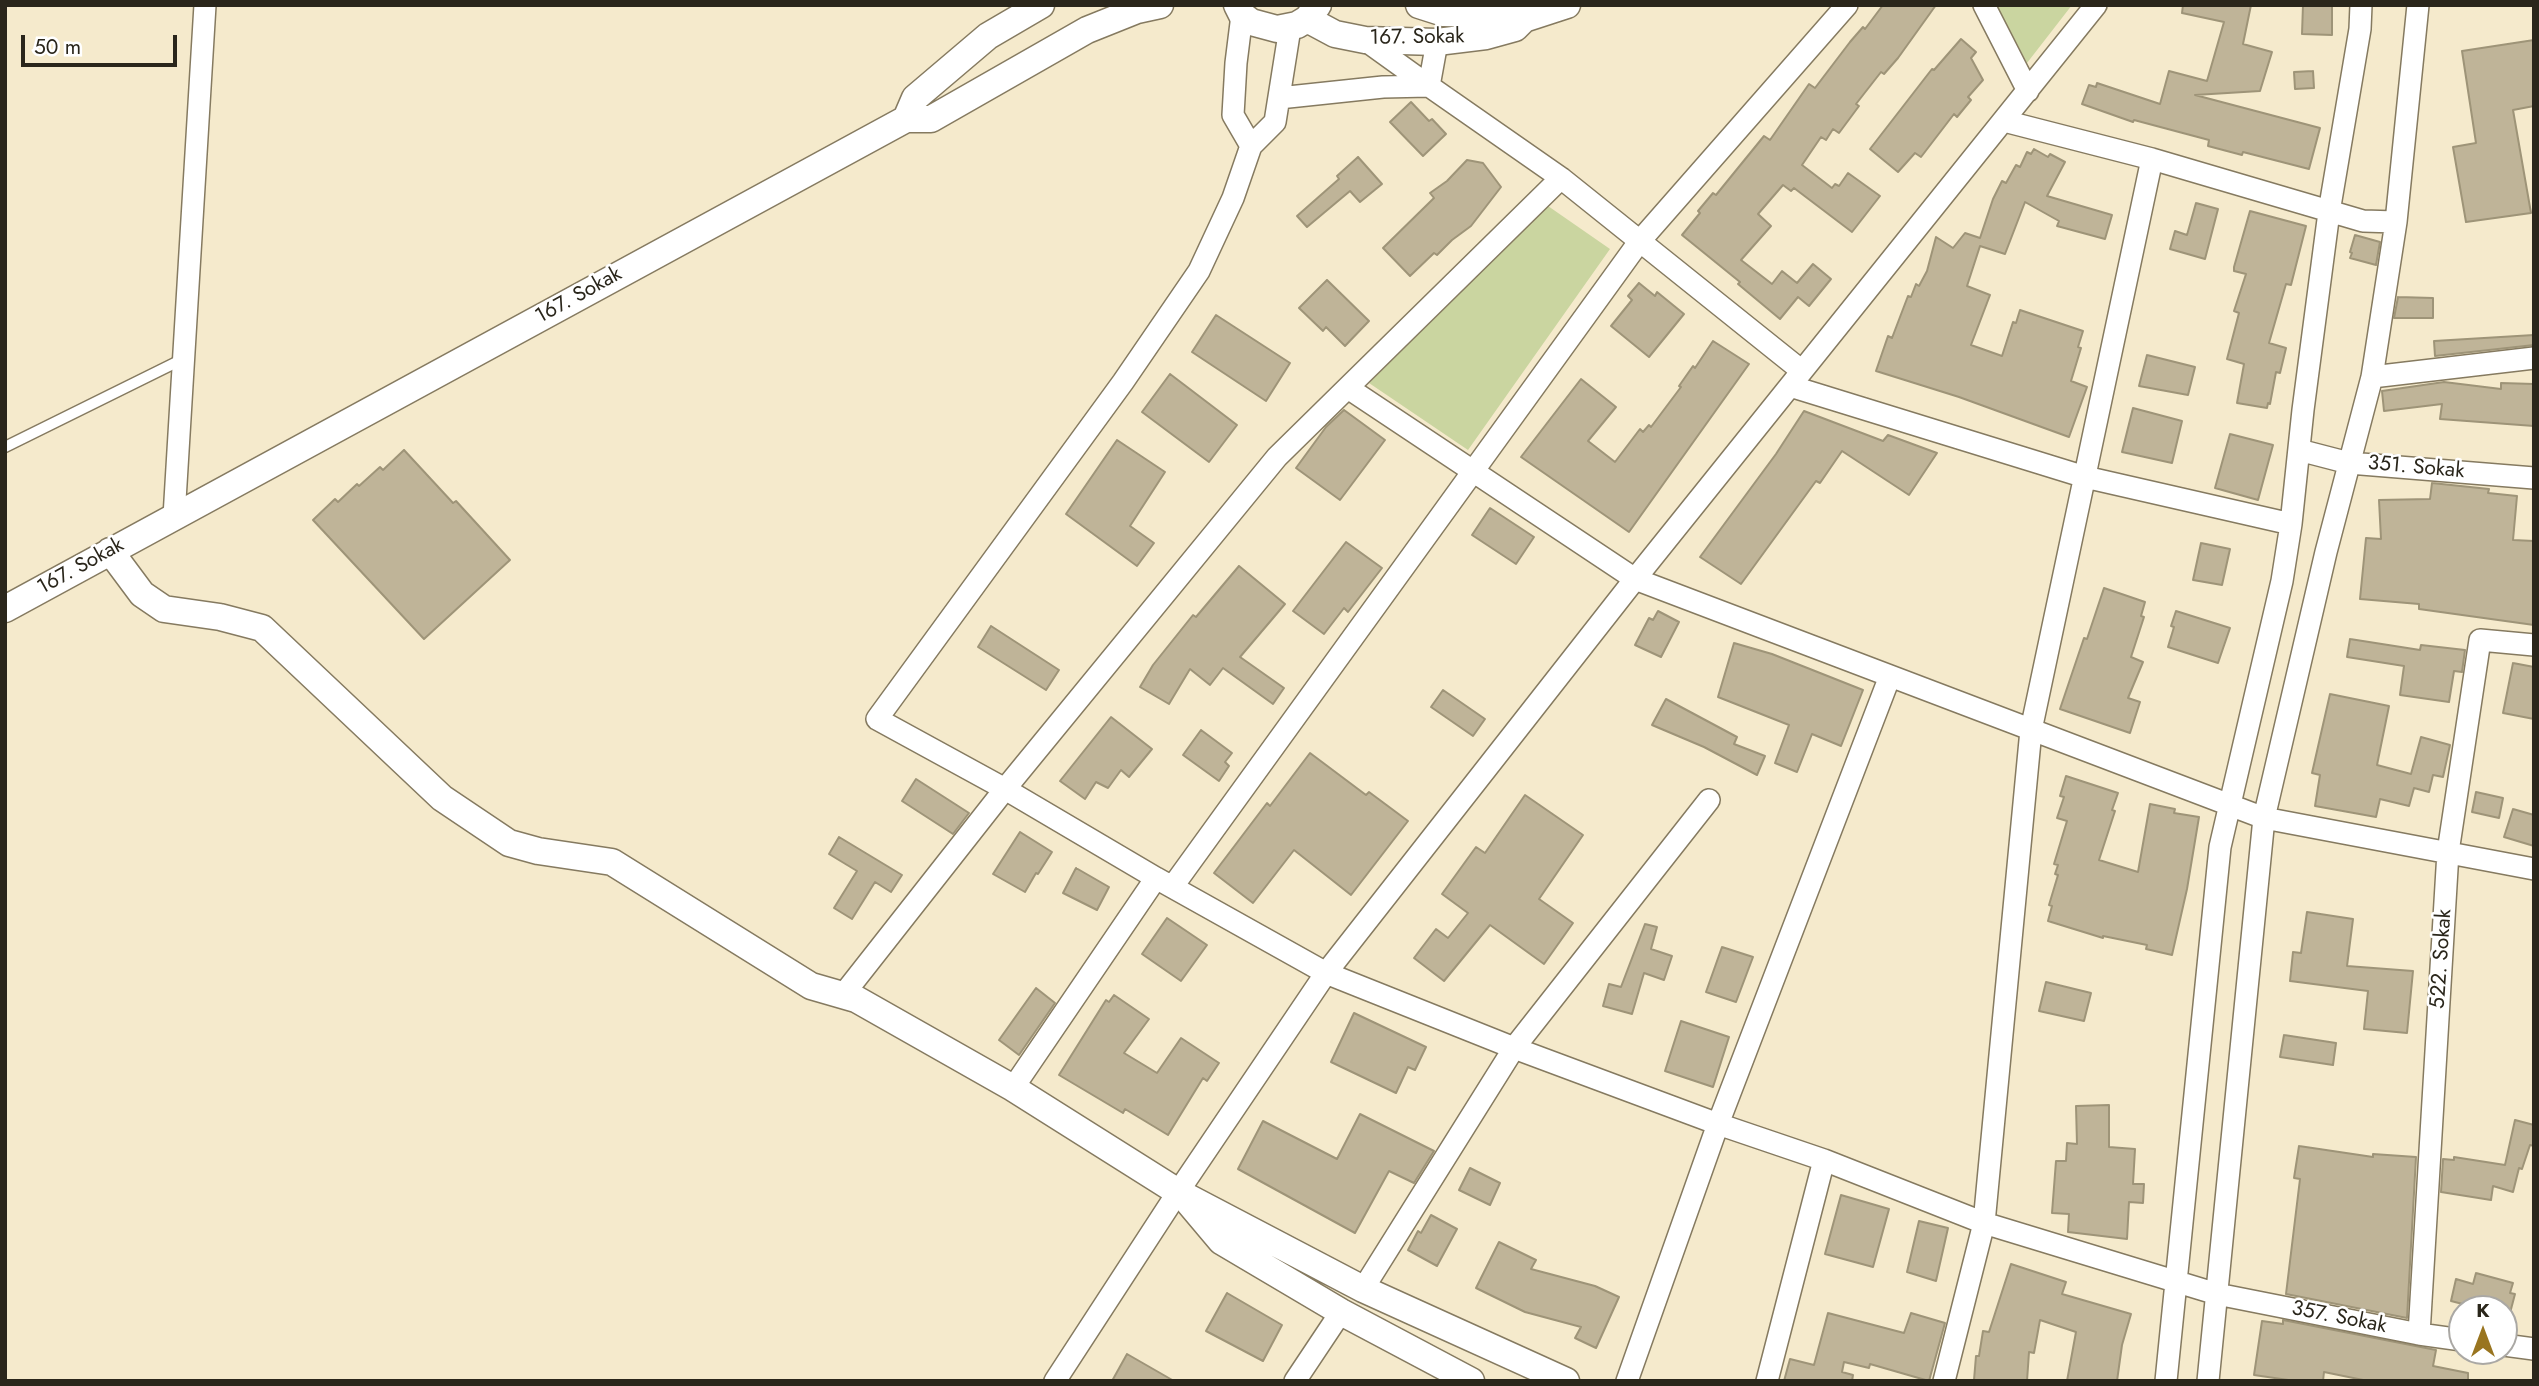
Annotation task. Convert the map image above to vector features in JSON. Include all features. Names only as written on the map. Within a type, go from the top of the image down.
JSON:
[{"type":"street","points":[[174,517],[205,5]]},
{"type":"street","points":[[906,119],[915,98],[988,36],[1041,5]]},
{"type":"street","name":"167. Sokak","points":[[5,609],[906,119],[931,120],[1087,30],[1137,10],[1160,5]]},
{"type":"street","points":[[1419,5],[1444,13],[1514,15],[1524,19]]},
{"type":"street","name":"167. Sokak","points":[[1239,10],[1261,26],[1277,29],[1305,17],[1335,34],[1365,40],[1437,42],[1515,28],[1524,19],[1567,5]]},
{"type":"street","points":[[1013,1088],[1473,471],[1639,242],[1847,5]]},
{"type":"street","points":[[1984,5],[2028,91]]},
{"type":"street","points":[[1055,1381],[1178,1192],[1326,973],[1635,579],[2096,5]]},
{"type":"street","points":[[2165,1381],[2220,847],[2282,581],[2329,212],[2360,29],[2361,5]]},
{"type":"street","points":[[2208,1381],[2264,818],[2371,376],[2396,222],[2418,5]]},
{"type":"street","points":[[1239,10],[1233,115],[1251,146],[1275,122],[1279,98],[1305,17]]},
{"type":"street","points":[[1365,40],[1561,178],[1796,379],[2085,477],[2291,524]]},
{"type":"street","points":[[1429,86],[1437,42]]},
{"type":"street","points":[[1279,98],[1383,87],[1429,86]]},
{"type":"street","points":[[2004,121],[2152,159],[2362,221],[2396,222]]},
{"type":"street","name":"357. Sokak","points":[[1251,146],[1233,198],[1199,271],[1123,382],[877,719],[1326,973],[1514,1048],[1718,1124],[1824,1160],[1984,1223],[2217,1294],[2448,1338]]},
{"type":"street","points":[[1944,1381],[1984,1223],[2031,730],[2152,159]]},
{"type":"street","points":[[843,995],[1005,789],[1277,457],[1561,178]]},
{"type":"street","points":[[2371,376],[2534,358]]},
{"type":"street","points":[[1348,388],[1635,579],[2264,818],[2534,869]]},
{"type":"street","name":"351. Sokak","points":[[2299,450],[2349,463],[2534,478]]},
{"type":"street","points":[[110,551],[142,594],[164,609],[220,617],[262,628],[442,797],[509,843],[538,852],[612,862],[811,986],[856,999],[1013,1088],[1178,1192],[1363,1289],[1566,1381]]},
{"type":"street","name":"522. Sokak","points":[[2418,1334],[2448,852],[2480,640],[2534,645]]},
{"type":"street","points":[[1627,1381],[1718,1124],[1890,676]]},
{"type":"street","points":[[1363,1289],[1514,1048],[1709,800]]},
{"type":"street","points":[[1767,1381],[1824,1160]]},
{"type":"street","points":[[1178,1192],[1221,1241],[1460,1378]]},
{"type":"street","points":[[1295,1381],[1341,1312]]},
{"type":"lane","points":[[5,447],[183,359]]},
{"type":"green space","points":[[1996,5],[2072,5],[2027,63]]},
{"type":"green space","points":[[1548,206],[1610,249],[1468,450],[1369,383]]},
{"type":"building","points":[[1883,5],[1936,5],[1898,58],[1884,74],[1881,72],[1856,104],[1859,106],[1839,133],[1833,129],[1826,140],[1821,137],[1802,165],[1832,188],[1835,184],[1839,186],[1848,173],[1880,196],[1852,232],[1794,188],[1791,191],[1783,185],[1758,214],[1771,226],[1741,260],[1772,284],[1782,271],[1797,283],[1813,264],[1831,279],[1809,306],[1798,297],[1780,319],[1682,235],[1713,193],[1716,195],[1764,136],[1770,140],[1809,84],[1815,88]]},
{"type":"building","points":[[2183,5],[2251,5],[2243,44],[2272,52],[2260,91],[2195,95],[2320,128],[2309,169],[2208,146],[2209,140],[2134,120],[2133,122],[2082,104],[2089,85],[2096,87],[2097,83],[2160,104],[2169,71],[2207,81],[2224,22],[2182,13]]},
{"type":"building","points":[[2303,5],[2332,5],[2332,35],[2302,34]]},
{"type":"building","points":[[1961,39],[1976,52],[1971,58],[1983,80],[1968,97],[1971,100],[1957,117],[1954,114],[1921,157],[1915,153],[1898,172],[1870,149],[1932,69],[1934,70]]},
{"type":"building","points":[[2534,40],[2534,106],[2513,110],[2531,213],[2466,222],[2453,147],[2476,143],[2462,51]]},
{"type":"building","points":[[2313,71],[2314,88],[2295,89],[2294,72]]},
{"type":"building","points":[[1411,102],[1446,134],[1423,156],[1390,122]]},
{"type":"building","points":[[2034,149],[2065,162],[2047,196],[2112,215],[2105,239],[2057,226],[2059,221],[2025,202],[2005,254],[1980,246],[1967,286],[1990,295],[1971,345],[2002,356],[2013,322],[2016,323],[2020,310],[2083,331],[2071,381],[2087,387],[2069,437],[1959,397],[1876,371],[1888,336],[1892,338],[1908,296],[1911,297],[1916,284],[1919,286],[1927,271],[1936,237],[1953,248],[1965,233],[1980,238],[2002,181],[2006,183],[2016,165],[2020,167],[2027,152],[2031,154]]},
{"type":"building","points":[[1358,157],[1382,184],[1360,202],[1350,191],[1307,227],[1297,216],[1339,179],[1337,176]]},
{"type":"building","points":[[1467,160],[1483,163],[1501,187],[1471,226],[1437,255],[1434,253],[1410,276],[1383,248],[1434,198],[1430,193],[1447,181]]},
{"type":"building","points":[[2196,203],[2218,209],[2205,259],[2170,249],[2175,231],[2187,235]]},
{"type":"building","points":[[2250,211],[2306,226],[2291,285],[2286,284],[2269,343],[2286,348],[2280,373],[2276,372],[2267,408],[2237,403],[2244,364],[2227,359],[2239,313],[2234,311],[2246,274],[2234,271],[2234,267]]},
{"type":"building","points":[[2355,235],[2380,242],[2376,265],[2350,258]]},
{"type":"building","points":[[1327,280],[1369,321],[1345,346],[1326,327],[1323,331],[1299,308]]},
{"type":"building","points":[[1639,283],[1655,296],[1657,292],[1684,314],[1649,357],[1611,326],[1632,300],[1628,296]]},
{"type":"building","points":[[2398,297],[2433,298],[2433,318],[2394,318]]},
{"type":"building","points":[[1216,315],[1290,363],[1266,401],[1192,352]]},
{"type":"building","points":[[2534,335],[2534,345],[2435,356],[2434,341]]},
{"type":"building","points":[[1713,341],[1749,364],[1629,532],[1521,457],[1581,379],[1616,407],[1588,441],[1615,462],[1640,429],[1643,432],[1649,425],[1651,427]]},
{"type":"building","points":[[2147,355],[2195,367],[2188,395],[2139,386]]},
{"type":"building","points":[[1170,374],[1237,425],[1209,462],[1142,412]]},
{"type":"building","points":[[2444,382],[2501,389],[2501,383],[2534,384],[2534,426],[2440,419],[2442,404],[2384,411],[2382,391]]},
{"type":"building","points":[[2133,408],[2182,421],[2172,463],[2122,452]]},
{"type":"building","points":[[1344,410],[1385,440],[1340,500],[1296,468],[1326,427]]},
{"type":"building","points":[[1804,411],[1883,441],[1888,435],[1937,453],[1909,495],[1842,451],[1820,483],[1816,481],[1741,584],[1700,557],[1776,454]]},
{"type":"building","points":[[2230,434],[2273,445],[2258,500],[2215,488]]},
{"type":"building","points":[[1117,440],[1165,472],[1130,526],[1154,543],[1137,566],[1066,514]]},
{"type":"building","points":[[404,450],[510,560],[424,639],[313,520],[335,499],[338,502],[380,467],[383,470]]},
{"type":"building","points":[[2432,483],[2489,489],[2488,493],[2517,496],[2513,540],[2534,541],[2534,625],[2419,609],[2419,604],[2360,599],[2366,538],[2381,539],[2379,500],[2430,499]]},
{"type":"building","points":[[1490,508],[1534,537],[1516,564],[1472,535]]},
{"type":"building","points":[[1346,542],[1382,568],[1348,612],[1344,608],[1324,634],[1293,611]]},
{"type":"building","points":[[2201,543],[2230,549],[2222,585],[2193,580]]},
{"type":"building","points":[[1239,566],[1285,604],[1240,657],[1284,688],[1273,704],[1223,668],[1210,685],[1190,669],[1169,704],[1140,687],[1153,665],[1193,615],[1196,617]]},
{"type":"building","points":[[2104,588],[2145,602],[2141,616],[2144,617],[2131,657],[2143,662],[2128,698],[2140,702],[2130,733],[2060,709]]},
{"type":"building","points":[[1658,611],[1679,622],[1661,657],[1635,645],[1649,618],[1653,620]]},
{"type":"building","points":[[2176,611],[2230,628],[2218,663],[2168,647]]},
{"type":"building","points":[[991,626],[1059,670],[1046,690],[978,647]]},
{"type":"building","points":[[2350,639],[2420,650],[2421,645],[2465,650],[2462,672],[2454,671],[2449,702],[2400,695],[2404,666],[2347,657]]},
{"type":"building","points":[[1734,643],[1772,654],[1863,690],[1841,746],[1812,734],[1797,772],[1775,763],[1789,725],[1718,697]]},
{"type":"building","points":[[2513,663],[2534,667],[2534,719],[2503,713]]},
{"type":"building","points":[[1443,690],[1485,719],[1473,736],[1431,707]]},
{"type":"building","points":[[2330,694],[2389,706],[2377,765],[2411,774],[2421,737],[2450,745],[2443,777],[2433,775],[2429,792],[2414,788],[2409,806],[2380,799],[2376,817],[2315,806],[2320,775],[2312,773]]},
{"type":"building","points":[[1666,699],[1737,737],[1734,744],[1765,756],[1757,775],[1704,747],[1652,725]]},
{"type":"building","points":[[1111,717],[1152,749],[1129,777],[1121,770],[1108,788],[1096,782],[1085,799],[1060,781]]},
{"type":"building","points":[[1201,730],[1232,753],[1225,762],[1229,766],[1219,781],[1183,755]]},
{"type":"building","points":[[1310,753],[1366,795],[1369,792],[1408,821],[1351,895],[1294,850],[1253,903],[1214,873],[1267,803],[1270,806]]},
{"type":"building","points":[[2066,776],[2118,793],[2099,860],[2138,872],[2150,804],[2175,809],[2174,813],[2199,817],[2172,955],[2146,949],[2147,945],[2103,938],[2048,921],[2052,906],[2049,905],[2058,875],[2055,874],[2058,865],[2054,864],[2067,821],[2057,818],[2064,797],[2060,796]]},
{"type":"building","points":[[916,779],[969,813],[953,834],[902,801]]},
{"type":"building","points":[[2476,792],[2503,798],[2499,818],[2472,812]]},
{"type":"building","points":[[1525,795],[1583,835],[1539,899],[1573,923],[1544,964],[1490,925],[1444,981],[1414,958],[1436,929],[1448,938],[1468,913],[1442,894],[1476,847],[1485,853]]},
{"type":"building","points":[[2513,809],[2534,815],[2534,846],[2504,837]]},
{"type":"building","points":[[1020,832],[1052,852],[1025,892],[993,874]]},
{"type":"building","points":[[839,837],[902,875],[891,892],[875,882],[852,919],[834,908],[857,871],[829,854]]},
{"type":"building","points":[[1076,868],[1109,887],[1097,910],[1063,893]]},
{"type":"building","points":[[2307,912],[2353,919],[2347,966],[2413,971],[2407,1033],[2364,1029],[2368,991],[2290,981],[2293,952],[2301,953]]},
{"type":"building","points":[[1167,918],[1207,945],[1181,981],[1142,954]]},
{"type":"building","points":[[1645,924],[1657,927],[1651,949],[1672,956],[1664,980],[1644,973],[1632,1014],[1603,1006],[1609,984],[1621,987]]},
{"type":"building","points":[[1722,947],[1753,957],[1736,1002],[1706,992]]},
{"type":"building","points":[[2046,982],[2091,993],[2084,1021],[2039,1011]]},
{"type":"building","points":[[1036,988],[1055,1003],[1019,1055],[999,1040]]},
{"type":"building","points":[[1114,995],[1149,1019],[1124,1053],[1157,1073],[1181,1038],[1219,1063],[1207,1081],[1203,1078],[1168,1135],[1125,1109],[1123,1113],[1059,1075],[1106,1000],[1109,1002]]},
{"type":"building","points":[[1354,1013],[1426,1047],[1415,1070],[1408,1067],[1396,1093],[1331,1062]]},
{"type":"building","points":[[1681,1021],[1729,1037],[1713,1087],[1665,1071]]},
{"type":"building","points":[[2284,1035],[2336,1043],[2333,1065],[2280,1057]]},
{"type":"building","points":[[2109,1105],[2109,1147],[2135,1149],[2133,1184],[2144,1184],[2143,1203],[2129,1202],[2127,1239],[2068,1232],[2069,1214],[2052,1213],[2056,1161],[2066,1161],[2067,1143],[2077,1144],[2076,1106]]},
{"type":"building","points":[[1360,1114],[1434,1151],[1414,1183],[1389,1171],[1355,1233],[1238,1169],[1263,1121],[1337,1159]]},
{"type":"building","points":[[2515,1120],[2534,1125],[2534,1146],[2530,1145],[2522,1169],[2519,1168],[2513,1192],[2493,1186],[2491,1200],[2441,1192],[2443,1159],[2454,1160],[2454,1157],[2505,1165]]},
{"type":"building","points":[[2299,1146],[2373,1157],[2373,1154],[2416,1157],[2407,1318],[2286,1294],[2300,1179],[2294,1178]]},
{"type":"building","points":[[1470,1168],[1500,1183],[1490,1205],[1459,1190]]},
{"type":"building","points":[[1841,1195],[1889,1209],[1873,1267],[1825,1254]]},
{"type":"building","points":[[1431,1215],[1457,1229],[1437,1266],[1408,1250]]},
{"type":"building","points":[[1919,1221],[1948,1228],[1936,1281],[1907,1272]]},
{"type":"building","points":[[1499,1242],[1536,1260],[1531,1269],[1595,1286],[1619,1297],[1596,1348],[1575,1338],[1581,1327],[1525,1312],[1476,1288]]},
{"type":"building","points":[[2011,1264],[2066,1282],[2062,1294],[2131,1314],[2122,1345],[2117,1381],[2067,1381],[2076,1332],[2040,1320],[2034,1353],[2029,1352],[2027,1381],[1974,1380],[1976,1356],[1979,1356],[1983,1331],[1989,1332]]},
{"type":"building","points":[[2476,1273],[2513,1283],[2510,1293],[2515,1294],[2452,1295],[2456,1279],[2473,1284]]},
{"type":"building","points":[[1227,1293],[1282,1325],[1263,1361],[1206,1331]]},
{"type":"building","points":[[1828,1313],[1904,1333],[1911,1313],[1945,1323],[1929,1381],[1870,1364],[1869,1368],[1844,1362],[1842,1372],[1853,1375],[1852,1381],[1784,1381],[1790,1359],[1814,1365]]},
{"type":"building","points":[[2283,1320],[2436,1350],[2433,1366],[2468,1373],[2468,1381],[2368,1381],[2324,1372],[2323,1381],[2295,1381],[2254,1375],[2262,1321],[2283,1324]]},
{"type":"building","points":[[1127,1354],[1174,1381],[1112,1381]]}]
